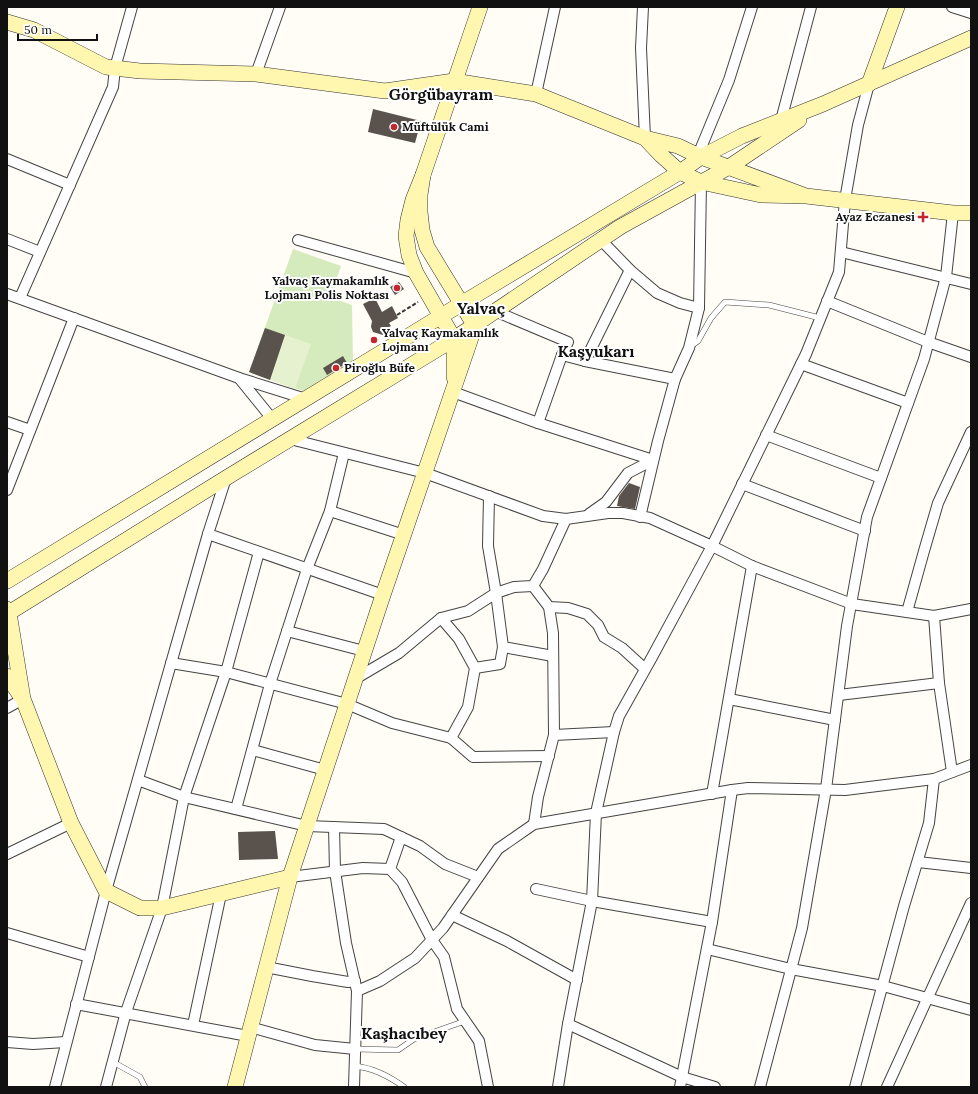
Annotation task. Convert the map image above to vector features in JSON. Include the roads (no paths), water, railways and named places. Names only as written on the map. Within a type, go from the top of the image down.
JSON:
[{"type":"street","points":[[20,298],[113,87],[114,68],[132,7]]},
{"type":"street","points":[[256,74],[280,7]]},
{"type":"street","points":[[454,392],[454,339],[416,273],[409,255],[406,236],[413,200],[423,175],[480,7]]},
{"type":"street","points":[[536,94],[555,7]]},
{"type":"street","points":[[643,7],[641,48],[645,138],[680,172],[701,182],[761,195],[806,196],[953,213],[971,213]]},
{"type":"street","points":[[700,156],[729,80],[752,7]]},
{"type":"street","points":[[774,136],[781,120],[811,7]]},
{"type":"street","points":[[558,1087],[568,1024],[592,901],[596,814],[614,732],[619,716],[712,546],[801,364],[839,272],[845,200],[858,125],[868,84],[897,7]]},
{"type":"street","points":[[952,7],[971,13]]},
{"type":"street","points":[[7,22],[34,30],[106,67],[140,71],[256,74],[385,90],[454,81],[536,94],[645,138],[678,146],[700,156],[806,196]]},
{"type":"street","points":[[7,581],[680,172],[700,156],[742,136],[823,104],[971,38]]},
{"type":"street","points":[[488,1087],[479,1041],[457,1009],[444,957],[432,940],[402,882],[390,869],[363,868],[290,877],[162,908],[140,908],[106,891],[71,823],[23,699],[8,612],[475,326],[620,227],[729,167],[823,104]]},
{"type":"street","points":[[7,159],[70,185]]},
{"type":"street","points":[[423,175],[420,195],[420,212],[422,230],[427,247],[475,326]]},
{"type":"street","points":[[640,516],[653,460],[675,379],[689,348],[699,308],[701,182]]},
{"type":"street","points":[[760,1087],[802,928],[826,789],[838,695],[867,517],[924,359],[946,277],[953,213]]},
{"type":"street","points":[[7,239],[40,252]]},
{"type":"street","points":[[298,240],[416,273]]},
{"type":"street","points":[[601,240],[630,270],[658,293],[680,303],[699,308]]},
{"type":"street","points":[[841,252],[971,284]]},
{"type":"street","points":[[585,361],[630,270]]},
{"type":"street","points":[[7,294],[239,378],[306,399]]},
{"type":"street","points":[[827,301],[928,342],[971,357]]},
{"type":"street","points":[[497,312],[568,342],[538,423]]},
{"type":"street","points":[[7,490],[74,318]]},
{"type":"street","points":[[235,1087],[290,877],[346,704],[454,392],[475,326]]},
{"type":"street","points":[[562,355],[675,379]]},
{"type":"street","points":[[801,364],[908,402]]},
{"type":"street","points":[[239,378],[273,420]]},
{"type":"street","points":[[454,392],[538,423],[653,460]]},
{"type":"street","points":[[7,422],[30,430]]},
{"type":"street","points":[[907,612],[938,503],[971,432]]},
{"type":"street","points":[[766,436],[881,478]]},
{"type":"street","points":[[290,439],[425,473],[543,516],[566,519],[608,513],[623,513],[650,518],[752,566],[852,604],[934,616],[970,607]]},
{"type":"street","points":[[236,809],[270,684],[307,569],[330,512],[344,453]]},
{"type":"street","points":[[586,516],[606,502],[628,473],[653,460]]},
{"type":"street","points":[[55,1087],[106,891],[208,534],[226,478]]},
{"type":"street","points":[[742,484],[865,531]]},
{"type":"street","points":[[475,668],[500,664],[503,647],[488,546],[489,496]]},
{"type":"street","points":[[330,512],[404,535]]},
{"type":"street","points":[[533,586],[543,569],[566,519]]},
{"type":"street","points":[[208,534],[383,596]]},
{"type":"street","points":[[106,1087],[126,1012],[162,908],[184,797],[226,672],[259,552]]},
{"type":"street","points":[[712,794],[752,566]]},
{"type":"street","points":[[355,679],[399,653],[441,618],[468,611],[496,592],[514,587],[533,586]]},
{"type":"street","points":[[533,586],[549,607],[553,633],[554,735],[538,797],[534,824]]},
{"type":"street","points":[[549,607],[568,608],[588,614],[598,625],[604,636],[622,648],[645,669]]},
{"type":"street","points":[[934,616],[938,683],[952,772]]},
{"type":"street","points":[[441,618],[459,639],[475,668],[468,707],[451,738]]},
{"type":"street","points":[[287,631],[364,651]]},
{"type":"street","points":[[503,647],[553,656]]},
{"type":"street","points":[[171,663],[226,672],[346,704],[392,723],[451,738],[473,757],[549,756]]},
{"type":"street","points":[[7,676],[23,699]]},
{"type":"street","points":[[838,695],[938,683]]},
{"type":"street","points":[[7,708],[23,699]]},
{"type":"street","points":[[729,699],[835,720]]},
{"type":"street","points":[[554,735],[614,732]]},
{"type":"street","points":[[253,750],[325,770]]},
{"type":"street","points":[[266,967],[348,982],[356,986],[380,981],[415,958],[443,928],[498,849],[534,824],[748,788],[845,790],[934,779],[971,765]]},
{"type":"street","points":[[855,1087],[929,822],[934,779]]},
{"type":"street","points":[[138,780],[184,797],[307,826],[384,829],[420,846],[445,864],[478,877]]},
{"type":"street","points":[[680,1087],[712,922],[732,790]]},
{"type":"street","points":[[7,854],[71,823]]},
{"type":"street","points":[[334,827],[335,871],[346,943],[356,986],[354,1087]]},
{"type":"street","points":[[390,869],[401,837]]},
{"type":"street","points":[[918,862],[971,868]]},
{"type":"street","points":[[536,889],[592,901],[712,922]]},
{"type":"street","points":[[194,1025],[221,894]]},
{"type":"street","points":[[887,1087],[926,998],[971,903]]},
{"type":"street","points":[[452,915],[507,941],[577,980]]},
{"type":"street","points":[[7,934],[89,957]]},
{"type":"street","points":[[707,949],[791,969],[883,986],[971,1010]]},
{"type":"street","points":[[76,1004],[194,1025],[249,1032],[315,1045],[354,1049]]},
{"type":"street","points":[[568,1024],[682,1077],[715,1087]]},
{"type":"street","points":[[7,1042],[33,1044],[66,1042]]},
{"type":"lane","points":[[689,348],[698,341],[711,318],[725,302],[769,305],[820,318]]},
{"type":"lane","points":[[354,1049],[398,1050],[414,1039],[465,1021]]},
{"type":"lane","points":[[113,1062],[140,1077],[145,1087]]},
{"type":"lane","points":[[355,1066],[367,1067],[390,1077],[404,1087]]},
{"type":"place","name":"Müftülük Cami","points":[[394,127]]},
{"type":"place","name":"Ayaz Eczanesi","points":[[923,217]]},
{"type":"place","name":"Yalvaç Kaymakamlık Lojmanı Polis Noktası","points":[[397,288]]},
{"type":"place","name":"Yalvaç Kaymakamlık Lojmanı","points":[[374,340]]},
{"type":"place","name":"Piroğlu Büfe","points":[[336,368]]},
{"type":"district","name":"Görgübayram","points":[[441,94]]},
{"type":"district","name":"Yalvaç","points":[[481,308]]},
{"type":"district","name":"Kaşyukarı","points":[[596,351]]},
{"type":"district","name":"Kaşhacıbey","points":[[404,1033]]}]
